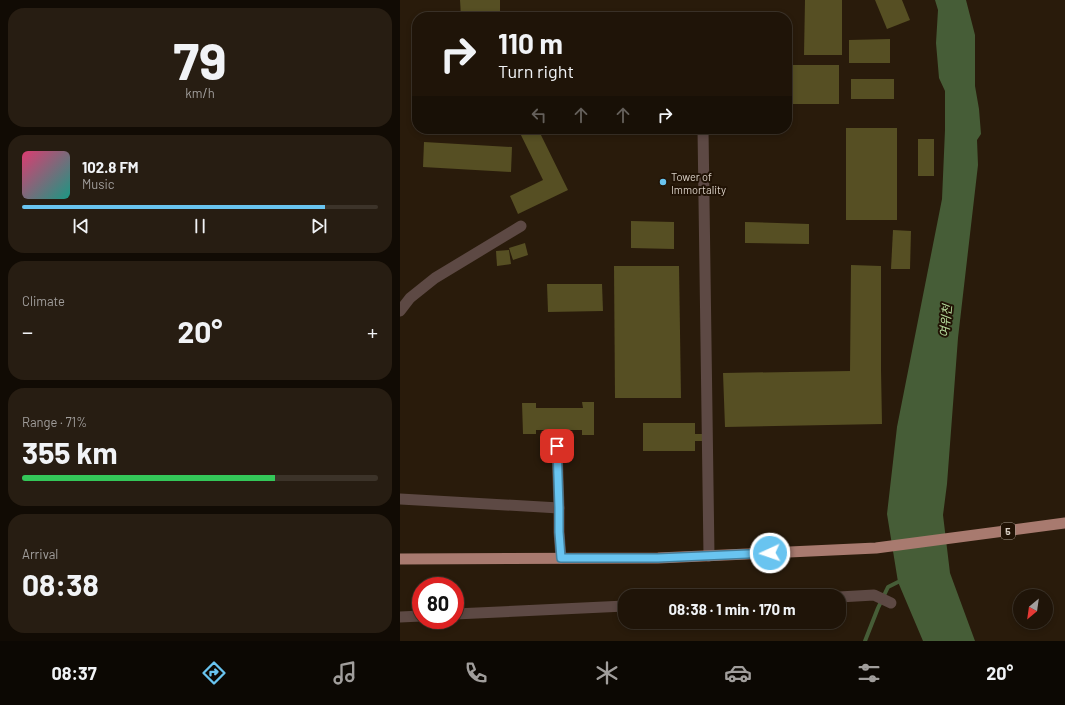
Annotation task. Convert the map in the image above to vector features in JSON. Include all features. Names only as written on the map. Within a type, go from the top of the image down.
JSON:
[{"type":"highway","name":"5","points":[[400,559],[658,558],[876,548],[1065,523]]},
{"type":"street","points":[[703,134],[709,556]]},
{"type":"street","points":[[400,311],[410,298],[435,278],[521,226]]},
{"type":"street","points":[[557,446],[561,558]]},
{"type":"street","points":[[400,499],[559,508]]},
{"type":"street","points":[[846,597],[874,595],[891,603]]},
{"type":"street","points":[[464,614],[618,606]]},
{"type":"street","points":[[400,616],[412,616]]},
{"type":"water","name":"여위천","points":[[935,0],[966,0],[975,35],[975,86],[981,134],[977,140],[978,165],[958,338],[947,484],[943,515],[950,573],[975,641],[923,641],[898,582],[887,514],[897,427],[942,199],[945,91],[939,78],[936,43],[938,10]]},
{"type":"building","points":[[460,0],[500,0],[500,12],[461,12]]},
{"type":"building","points":[[805,0],[842,0],[842,55],[804,55]]},
{"type":"building","points":[[875,0],[902,0],[910,20],[887,29]]},
{"type":"building","points":[[890,39],[890,63],[849,63],[849,40]]},
{"type":"building","points":[[792,65],[839,65],[839,104],[792,104]]},
{"type":"building","points":[[851,79],[894,79],[894,99],[851,99]]},
{"type":"building","points":[[846,128],[897,128],[897,220],[846,220]]},
{"type":"building","points":[[520,134],[540,134],[568,190],[518,214],[510,196],[543,180]]},
{"type":"building","points":[[918,139],[934,139],[934,176],[918,176]]},
{"type":"building","points":[[424,142],[512,147],[511,172],[423,167]]},
{"type":"building","points":[[631,221],[674,222],[674,249],[631,248]]},
{"type":"building","points":[[745,222],[809,224],[809,244],[745,243]]},
{"type":"building","points":[[893,230],[911,231],[910,269],[891,269]]},
{"type":"building","points":[[525,243],[528,255],[513,260],[509,248]]},
{"type":"building","points":[[509,250],[511,264],[497,266],[496,251]]},
{"type":"building","points":[[851,265],[881,266],[882,424],[725,427],[723,373],[850,371]]},
{"type":"building","points":[[614,266],[679,266],[681,398],[615,398]]},
{"type":"building","points":[[547,284],[602,284],[603,311],[548,312]]},
{"type":"building","points":[[582,402],[594,402],[594,435],[582,435],[582,430],[536,430],[536,434],[523,434],[522,403],[536,403],[536,408],[583,408]]},
{"type":"building","points":[[643,423],[695,423],[695,434],[704,434],[704,441],[695,441],[695,451],[643,451]]},
{"type":"waterway","points":[[865,641],[888,587],[898,582]]},
{"type":"place","name":"Tower of Immortality","points":[[663,182]]},
{"type":"route","points":[[557,446],[561,558],[658,558],[770,553]]}]
